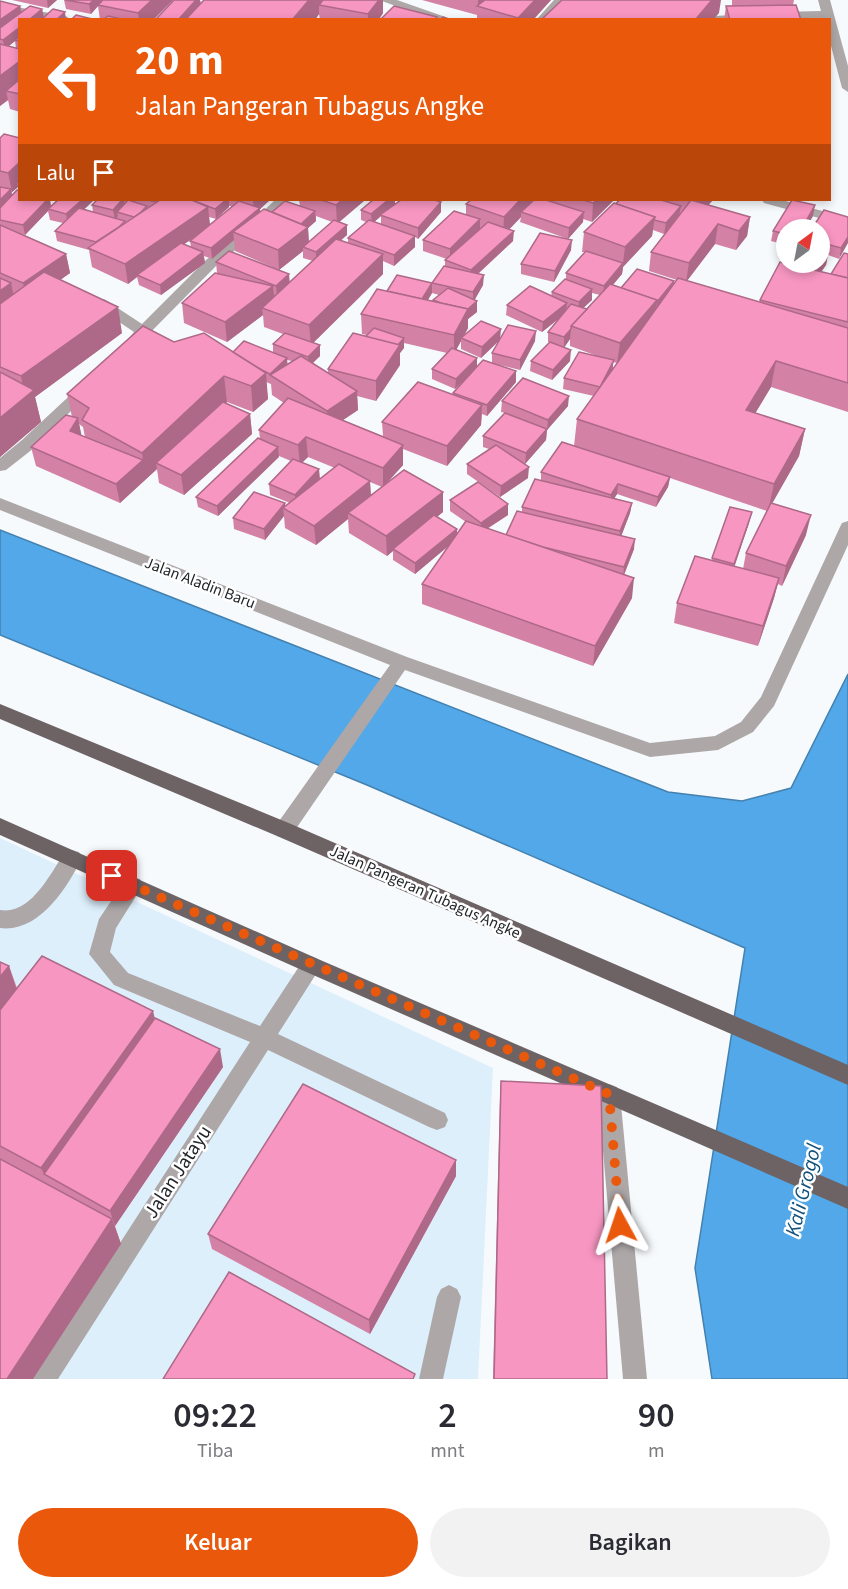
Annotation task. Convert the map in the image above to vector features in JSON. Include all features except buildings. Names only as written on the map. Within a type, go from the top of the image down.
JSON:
[{"type":"main road","name":"Jalan Pangeran Tubagus Angke","points":[[0,711],[848,1075]]},
{"type":"main road","points":[[0,826],[311,965],[848,1198]]},
{"type":"street","points":[[385,0],[442,18]]},
{"type":"street","points":[[543,18],[561,0]]},
{"type":"street","points":[[824,0],[829,18]]},
{"type":"street","points":[[0,7],[56,18]]},
{"type":"street","points":[[753,18],[828,14]]},
{"type":"street","points":[[831,25],[848,88]]},
{"type":"street","points":[[119,356],[211,263],[257,225],[281,201]]},
{"type":"street","points":[[773,201],[848,222]]},
{"type":"street","points":[[83,294],[144,332]]},
{"type":"street","points":[[0,466],[28,444],[94,380]]},
{"type":"street","name":"Jalan Aladin Baru","points":[[0,504],[397,667],[650,750],[718,743],[747,727],[768,701],[848,527]]},
{"type":"street","points":[[284,831],[397,667]]},
{"type":"street","points":[[0,919],[29,914],[45,897],[72,858]]},
{"type":"street","points":[[133,885],[106,925],[99,954],[121,980],[265,1038],[437,1120]]},
{"type":"street","name":"Jalan Jatayu","points":[[44,1379],[311,965]]},
{"type":"street","points":[[609,1094],[635,1379]]},
{"type":"street","points":[[431,1379],[449,1297]]},
{"type":"shaded area","points":[[0,838],[493,1068],[478,1379],[0,1379]]},
{"type":"water","name":"Kali Grogol","points":[[0,530],[668,792],[742,801],[791,788],[848,674],[848,1379],[712,1379],[695,1268],[745,948],[367,785],[0,635]]},
{"type":"route","points":[[112,876],[609,1094],[620,1225]]}]
